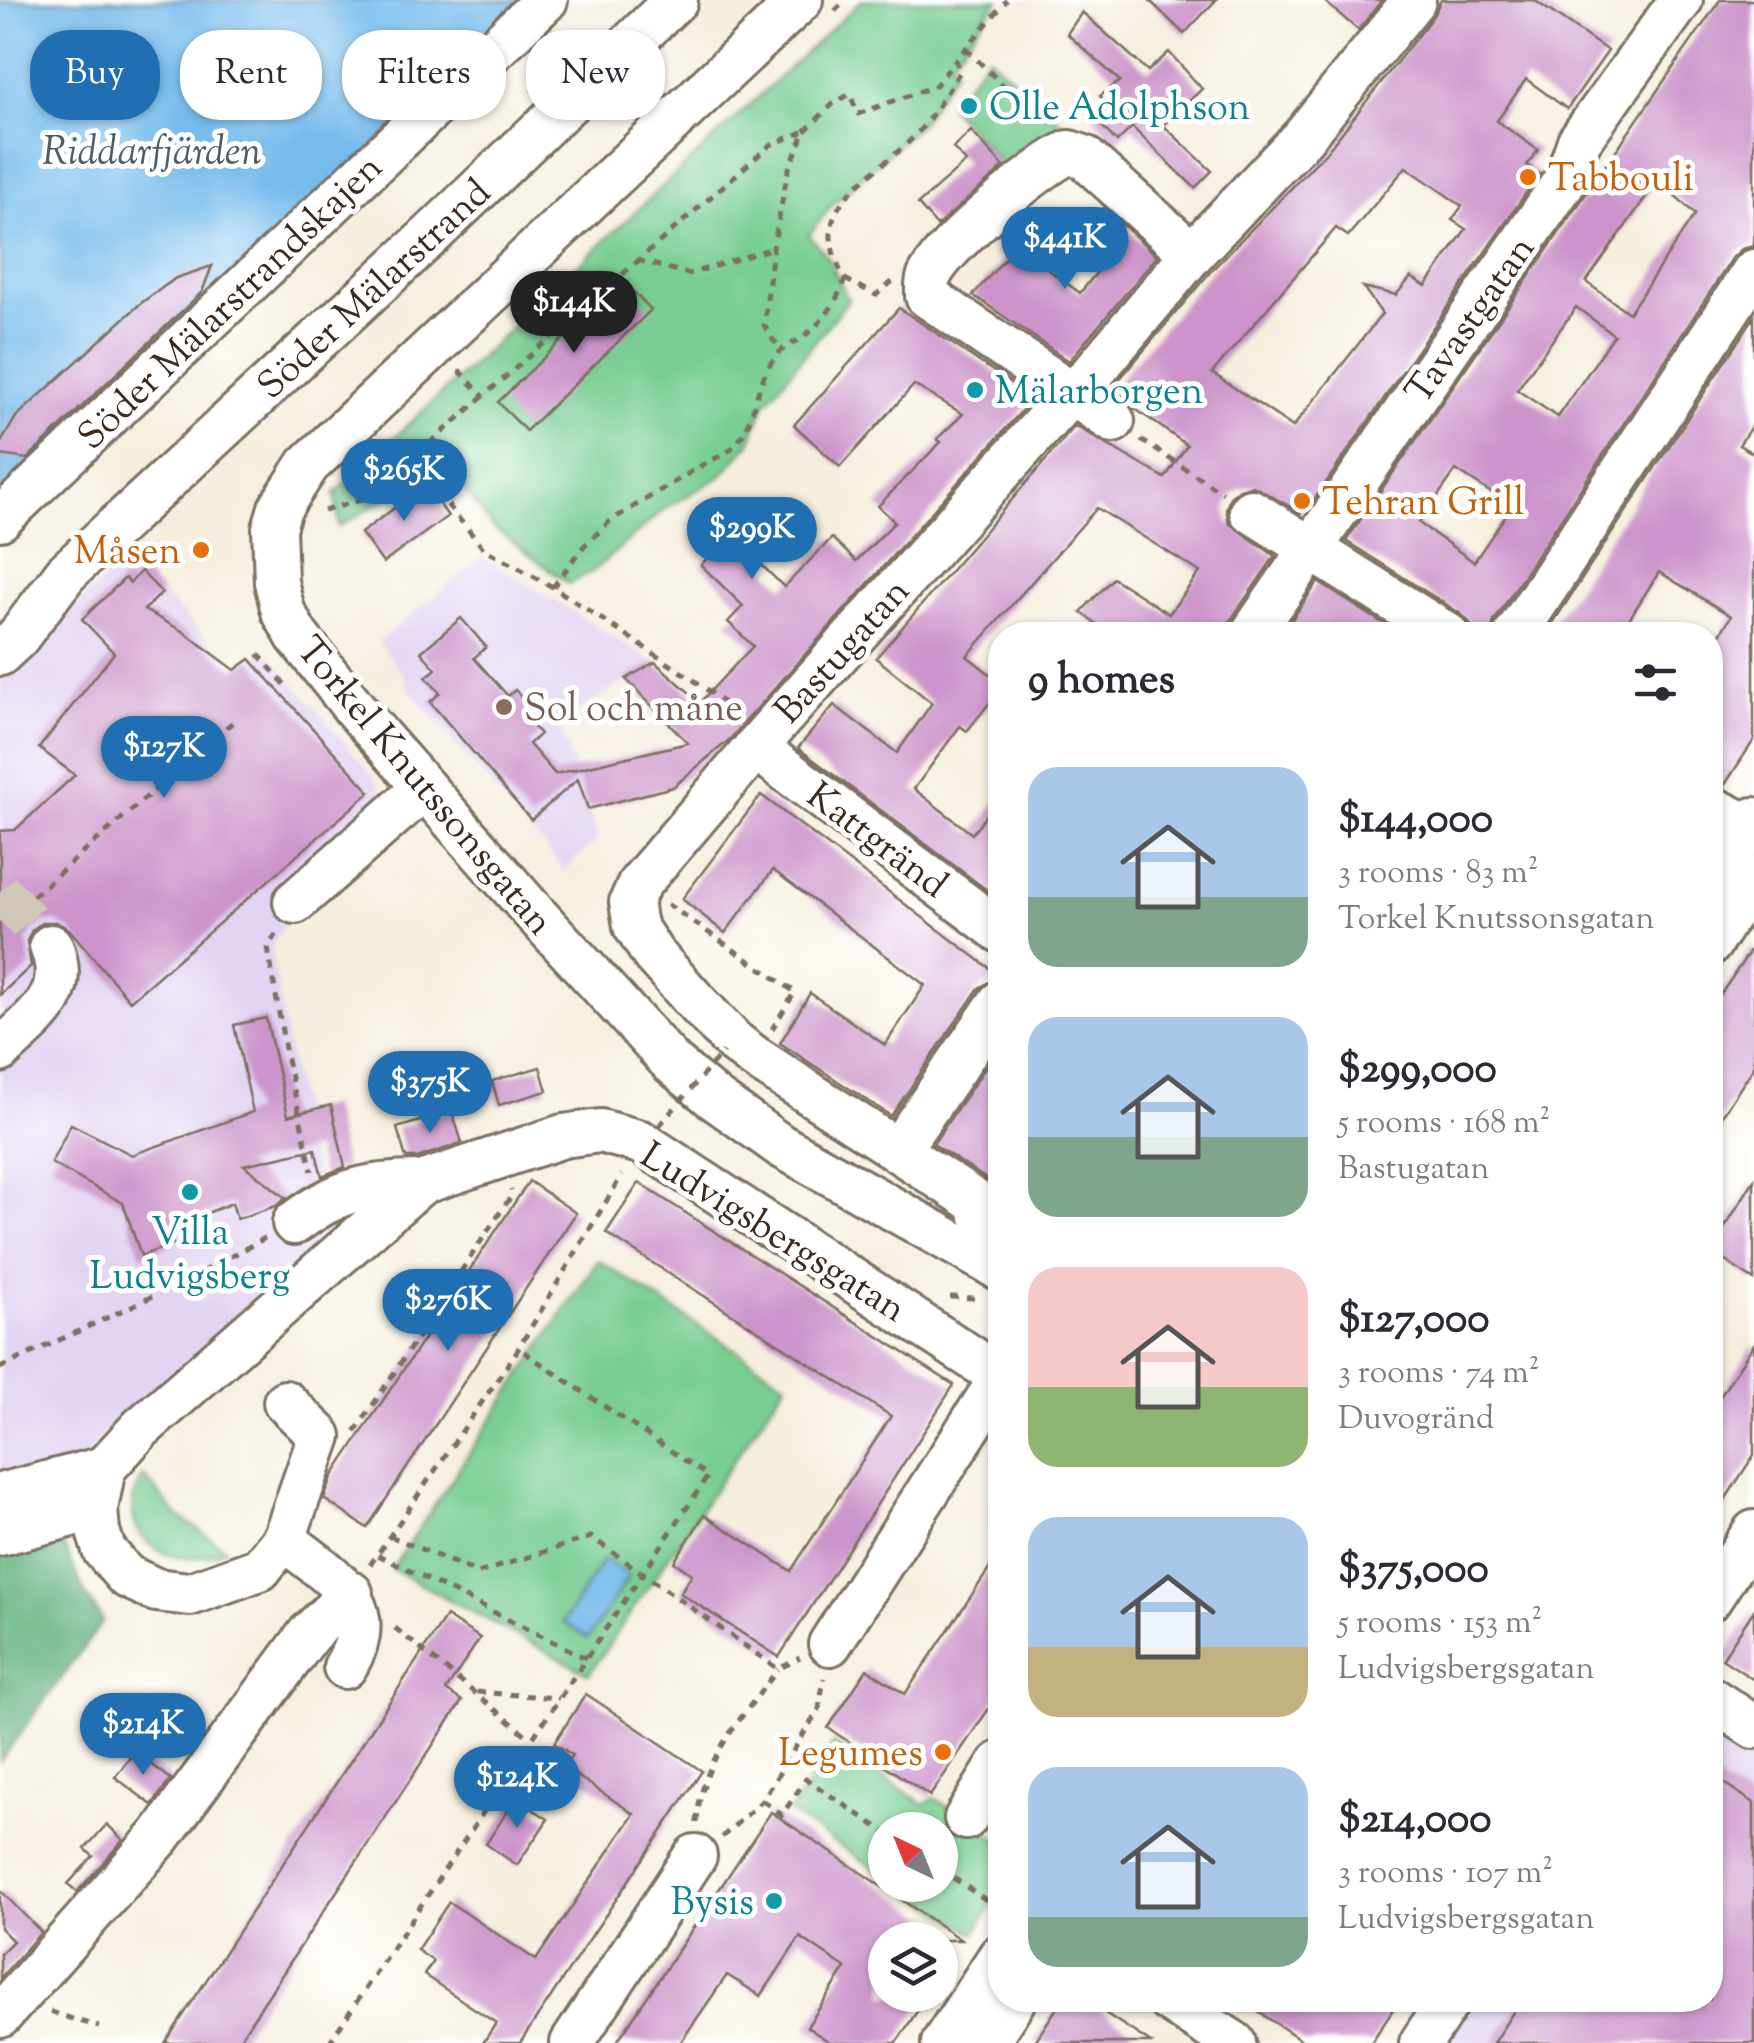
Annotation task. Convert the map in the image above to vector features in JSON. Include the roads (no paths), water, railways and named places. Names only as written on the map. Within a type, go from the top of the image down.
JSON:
[{"type":"street","name":"Söder Mälarstrandskajen","points":[[0,519],[546,0]]},
{"type":"street","name":"Söder Mälarstrand","points":[[0,654],[17,638],[66,573],[418,247],[676,0]]},
{"type":"street","name":"Bastugatan","points":[[899,1149],[734,1042],[653,954],[635,926],[631,902],[639,884],[760,741],[1090,376],[1192,254],[1304,137],[1414,0]]},
{"type":"street","name":"Tavastgatan","points":[[1260,622],[1566,178],[1579,141],[1682,0]]},
{"type":"street","name":"Torkel Knutssonsgatan","points":[[817,7],[325,447],[280,508],[273,551],[283,612],[314,660],[634,1024],[672,1062],[715,1099],[795,1154],[988,1263]]},
{"type":"street","points":[[1127,430],[915,288],[940,258],[1050,162],[1069,152],[1084,157],[1192,254]]},
{"type":"street","points":[[1524,622],[1754,271]]},
{"type":"street","points":[[1251,510],[1427,622]]},
{"type":"street","name":"Söder Mälarstrand","points":[[0,612],[66,573]]},
{"type":"street","name":"Kattgränd","points":[[760,741],[988,922]]},
{"type":"street","points":[[295,902],[424,788]]},
{"type":"street","points":[[1723,813],[1752,825],[1723,868]]},
{"type":"street","points":[[1723,924],[1754,877]]},
{"type":"street","points":[[0,1051],[39,1013],[58,986],[59,964],[52,946]]},
{"type":"street","points":[[988,1019],[899,1149],[978,1203],[988,1234]]},
{"type":"street","name":"Ludvigsbergsgatan","points":[[307,1213],[375,1183],[422,1183],[563,1136],[600,1132],[650,1134],[988,1370]]},
{"type":"street","name":"Ludvigsbergsgatan","points":[[100,1489],[142,1428],[422,1183]]},
{"type":"street","points":[[830,1644],[988,1397]]},
{"type":"street","points":[[100,1489],[104,1550],[126,1576],[156,1590],[190,1594],[260,1570],[284,1538],[320,1436],[285,1402]]},
{"type":"street","points":[[0,1495],[24,1486],[100,1489]]},
{"type":"street","points":[[0,1534],[100,1489]]},
{"type":"street","points":[[1723,1579],[1754,1532]]},
{"type":"street","points":[[284,1538],[351,1593],[359,1632],[345,1667]]},
{"type":"street","points":[[7,2008],[160,1836],[309,1634],[351,1593]]},
{"type":"street","points":[[1723,1707],[1754,1727]]},
{"type":"street","points":[[966,1818],[988,1782]]},
{"type":"street","points":[[572,2043],[695,1856]]},
{"type":"street","points":[[943,2043],[988,1974]]},
{"type":"street","points":[[986,2043],[1006,2012]]},
{"type":"street","points":[[1186,2012],[1234,2043]]},
{"type":"street","points":[[1421,2043],[1441,2012]]},
{"type":"water","name":"Riddarfjärden","points":[[0,0],[529,0],[497,30],[342,30],[342,120],[402,120],[0,500]]},
{"type":"water","points":[[604,1559],[629,1576],[588,1639],[563,1622]]},
{"type":"tunnel","points":[[0,891],[51,946]]},
{"type":"place","name":"Olle Adolphson","points":[[969,106]]},
{"type":"place","name":"Tabbouli","points":[[1528,177]]},
{"type":"place","name":"Mälarborgen","points":[[975,390]]},
{"type":"place","name":"Tehran Grill","points":[[1302,501]]},
{"type":"place","name":"Måsen","points":[[201,550]]},
{"type":"place","name":"Sol och måne","points":[[504,707]]},
{"type":"place","name":"Villa Ludvigsberg","points":[[190,1192]]},
{"type":"place","name":"Legumes","points":[[943,1752]]},
{"type":"place","name":"Bysis","points":[[774,1901]]}]
